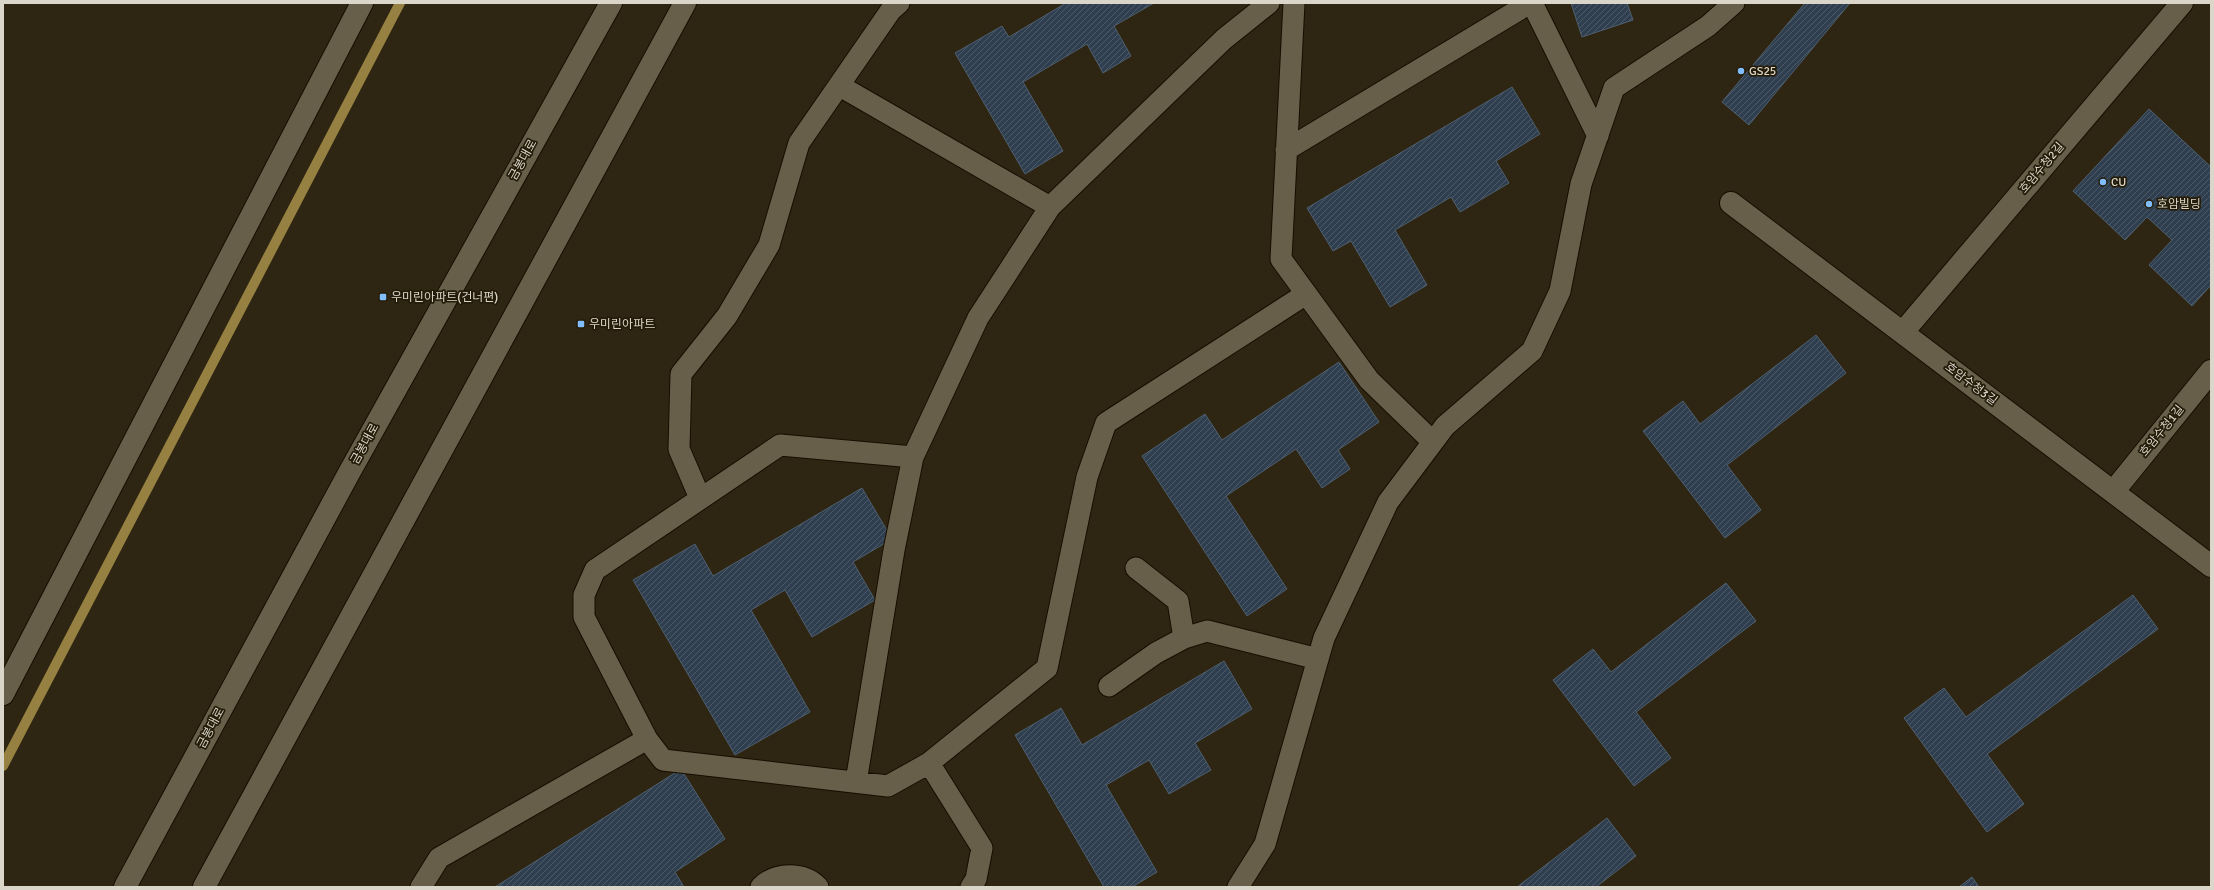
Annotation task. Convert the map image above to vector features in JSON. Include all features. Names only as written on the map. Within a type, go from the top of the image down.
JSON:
[{"type":"street","points":[[3,694],[362,3]]},
{"type":"street","name":"금봉대로","points":[[125,887],[349,473],[611,3]]},
{"type":"street","points":[[204,887],[685,3]]},
{"type":"street","name":"호암수청2길","points":[[1902,332],[2182,3]]},
{"type":"street","name":"호암수청3길","points":[[1731,203],[2211,566]]},
{"type":"street","name":"호암수청1길","points":[[2113,492],[2211,371]]},
{"type":"lane","points":[[700,498],[679,449],[681,374],[727,316],[769,245],[799,143],[840,86],[891,10],[899,3]]},
{"type":"lane","points":[[856,782],[894,550],[913,457],[978,318],[1050,207],[1224,39],[1269,3]]},
{"type":"lane","points":[[1294,3],[1281,259],[1369,380],[1433,442]]},
{"type":"lane","points":[[1286,150],[1531,3],[1598,136]]},
{"type":"lane","points":[[1238,887],[1264,844],[1324,638],[1388,502],[1445,426],[1532,351],[1560,291],[1581,184],[1614,88],[1708,26],[1734,3]]},
{"type":"lane","points":[[840,86],[1050,207]]},
{"type":"lane","points":[[913,457],[780,445],[595,570],[584,595],[584,617],[647,739],[662,760],[888,786],[929,763],[1047,668],[1087,477],[1106,423],[1306,294]]},
{"type":"lane","points":[[1136,568],[1178,601],[1184,638]]},
{"type":"lane","points":[[1109,686],[1156,653],[1184,638],[1207,630],[1318,659]]},
{"type":"lane","points":[[421,887],[439,858],[647,739]]},
{"type":"lane","points":[[929,763],[982,848],[976,879],[971,887]]},
{"type":"lane","points":[[761,887],[765,883],[785,875],[811,880],[818,887]]},
{"type":"building","points":[[1066,3],[1154,3],[1114,26],[1131,56],[1103,73],[1087,44],[1023,82],[1063,151],[1025,174],[955,53],[1002,26],[1009,37]]},
{"type":"building","points":[[1571,3],[1627,3],[1633,20],[1582,37]]},
{"type":"building","points":[[1805,3],[1850,3],[1749,125],[1722,102]]},
{"type":"building","points":[[1512,87],[1540,134],[1496,161],[1509,183],[1460,212],[1451,197],[1395,230],[1427,285],[1390,307],[1351,241],[1333,251],[1307,208]]},
{"type":"building","name":"호암빌딩","points":[[2149,109],[2211,167],[2211,285],[2192,306],[2149,265],[2172,240],[2147,217],[2125,240],[2073,191]]},
{"type":"building","points":[[1816,335],[1846,373],[1727,465],[1761,510],[1725,538],[1643,431],[1683,401],[1700,424]]},
{"type":"building","points":[[1339,362],[1379,422],[1338,450],[1350,469],[1322,488],[1296,449],[1226,496],[1287,589],[1247,616],[1142,456],[1205,414],[1222,440]]},
{"type":"building","points":[[862,488],[892,539],[853,562],[875,600],[812,637],[785,590],[751,610],[810,712],[735,755],[633,580],[695,544],[713,576]]},
{"type":"building","points":[[1726,583],[1756,621],[1636,712],[1671,758],[1634,786],[1553,680],[1593,649],[1611,672]]},
{"type":"building","points":[[2133,595],[2158,629],[1987,754],[2024,804],[1987,832],[1904,718],[1944,688],[1966,717]]},
{"type":"building","points":[[1224,661],[1252,709],[1195,743],[1211,770],[1169,794],[1149,760],[1106,785],[1157,872],[1132,887],[1104,887],[1015,735],[1061,708],[1082,745]]},
{"type":"building","points":[[681,769],[725,839],[675,872],[684,887],[495,887]]},
{"type":"building","points":[[1607,818],[1636,856],[1596,887],[1517,887]]},
{"type":"building","points":[[1972,877],[1979,887],[1959,887]]},
{"type":"waterway","points":[[3,766],[400,3]]},
{"type":"place","name":"GS25","points":[[1741,71]]},
{"type":"place","name":"CU","points":[[2103,182]]},
{"type":"place","name":"호암빌딩","points":[[2149,204]]},
{"type":"place","name":"우미린아파트(건너편)","points":[[383,297]]},
{"type":"place","name":"우미린아파트","points":[[581,324]]}]
